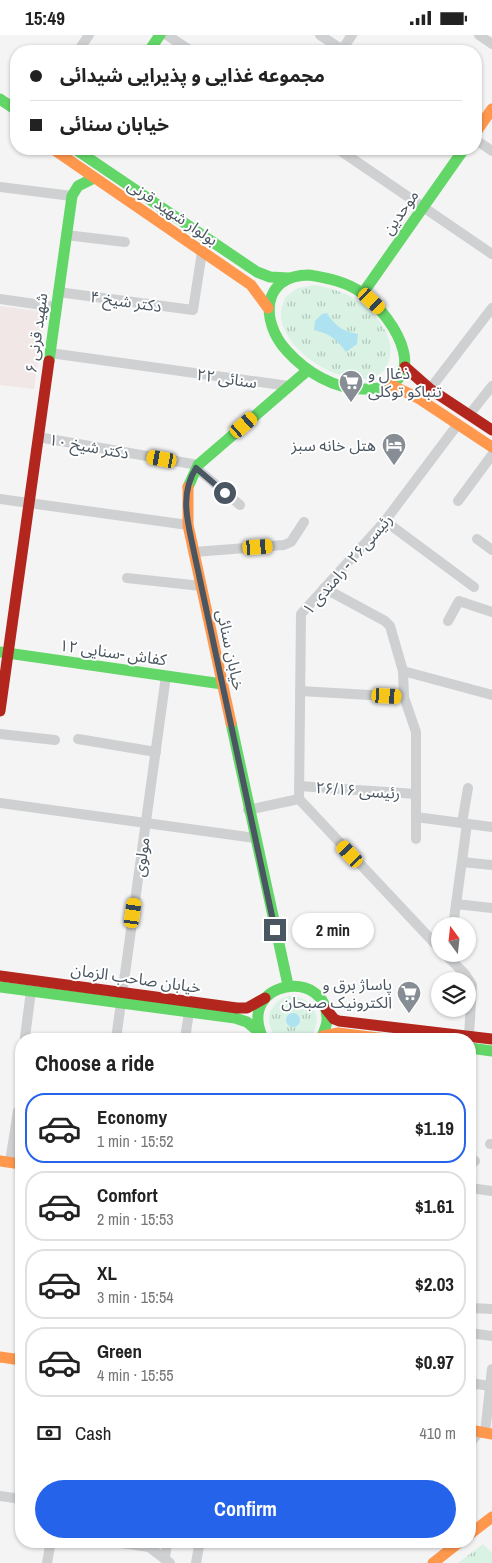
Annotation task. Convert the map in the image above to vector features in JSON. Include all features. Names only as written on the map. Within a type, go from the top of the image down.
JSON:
[{"type":"main road","points":[[482,123],[492,109]]},
{"type":"main road","name":"بولوار شهید قرنی","points":[[61,155],[251,285],[260,293],[268,308]]},
{"type":"main road","name":"بولوار شهید قرنی","points":[[87,155],[258,272],[270,277],[289,277]]},
{"type":"main road","name":"موحدین","points":[[363,293],[460,155]]},
{"type":"main road","points":[[72,196],[78,186],[94,178]]},
{"type":"main road","name":"شهید قرنی ۶","points":[[0,711],[4,653],[29,503],[72,196]]},
{"type":"main road","points":[[309,275],[326,277],[363,293],[382,310],[400,337],[405,367],[401,379],[391,385],[364,390],[332,383],[308,370],[281,342],[272,327],[268,308],[273,289],[289,277],[309,275]]},
{"type":"main road","points":[[405,367],[430,389],[492,430]]},
{"type":"main road","name":"خیابان سنائی","points":[[288,985],[248,810],[188,525],[185,498],[188,480],[197,466],[308,370]]},
{"type":"main road","points":[[391,385],[418,398],[492,447]]},
{"type":"main road","name":"کفاش -سنایی ۱۲","points":[[4,653],[222,684]]},
{"type":"main road","name":"خیابان صاحب الزمان","points":[[0,976],[189,1012],[235,1018],[247,1022],[259,1033]]},
{"type":"main road","points":[[288,985],[297,985],[314,992],[320,998],[329,1015],[339,1021],[444,1033]]},
{"type":"main road","name":"خیابان صاحب الزمان","points":[[0,987],[247,1008],[265,999],[279,987],[288,985]]},
{"type":"main road","points":[[261,1033],[258,1015],[265,999]]},
{"type":"main road","points":[[324,1033],[327,1024],[326,1009]]},
{"type":"main road","points":[[476,1037],[492,1039]]},
{"type":"main road","points":[[476,1049],[492,1051]]},
{"type":"main road","points":[[0,1357],[15,1359]]},
{"type":"main road","points":[[476,1529],[492,1517]]},
{"type":"main road","points":[[434,1563],[452,1548]]},
{"type":"street","points":[[167,35],[182,45]]},
{"type":"street","points":[[320,35],[334,45]]},
{"type":"street","points":[[479,35],[492,44]]},
{"type":"street","points":[[347,155],[492,254]]},
{"type":"street","points":[[0,187],[72,196]]},
{"type":"street","points":[[66,235],[125,242]]},
{"type":"street","name":"دکتر شیخ ۴","points":[[58,292],[193,310],[202,252]]},
{"type":"street","points":[[0,299],[56,307]]},
{"type":"street","points":[[430,389],[492,308]]},
{"type":"street","name":"سنائی ۲۲","points":[[50,353],[289,386]]},
{"type":"street","points":[[469,415],[492,386]]},
{"type":"street","name":"رئیسی۲۶ - رامندی ۱","points":[[299,799],[300,614],[385,521],[458,425]]},
{"type":"street","name":"دکتر شیخ ۱۰","points":[[38,437],[197,466]]},
{"type":"street","points":[[458,501],[492,455]]},
{"type":"street","points":[[197,466],[240,505]]},
{"type":"street","points":[[0,499],[188,525]]},
{"type":"street","points":[[385,521],[474,587]]},
{"type":"street","points":[[194,552],[284,545],[291,542],[304,522]]},
{"type":"street","points":[[477,539],[492,550]]},
{"type":"street","points":[[127,578],[201,586]]},
{"type":"street","points":[[324,588],[388,623],[403,671],[404,697],[416,732],[416,839]]},
{"type":"street","points":[[448,621],[459,601],[492,613]]},
{"type":"street","points":[[403,671],[492,695]]},
{"type":"street","name":"مولوی","points":[[117,1033],[166,676]]},
{"type":"street","points":[[300,691],[404,697]]},
{"type":"street","points":[[0,734],[55,740]]},
{"type":"street","points":[[78,739],[156,752]]},
{"type":"street","name":"رئیسی ۲۶/۱۶","points":[[299,785],[416,794]]},
{"type":"street","points":[[454,917],[462,862],[468,788]]},
{"type":"street","points":[[248,810],[299,799],[431,939]]},
{"type":"street","points":[[0,803],[254,838]]},
{"type":"street","points":[[416,817],[492,827]]},
{"type":"street","points":[[462,862],[492,865]]},
{"type":"street","points":[[456,904],[492,908]]},
{"type":"street","points":[[455,963],[472,985],[470,1033]]},
{"type":"street","points":[[26,1033],[31,991]]},
{"type":"street","points":[[186,1033],[189,1012]]},
{"type":"street","points":[[10,1163],[15,1130]]},
{"type":"street","points":[[476,1188],[492,1188]]},
{"type":"street","points":[[476,1308],[492,1309]]},
{"type":"street","points":[[476,1334],[492,1336]]},
{"type":"street","points":[[481,1432],[492,1369]]},
{"type":"street","points":[[476,1384],[490,1386]]},
{"type":"street","points":[[0,1496],[15,1498]]},
{"type":"street","points":[[47,1563],[50,1548]]},
{"type":"street","points":[[150,1548],[168,1561]]},
{"type":"street","points":[[167,1548],[168,1561]]},
{"type":"street","points":[[196,1563],[199,1548]]},
{"type":"shaded area","points":[[0,306],[37,311],[44,319],[34,389],[0,385]]},
{"type":"green space","points":[[314,285],[343,293],[352,297],[375,316],[386,333],[390,346],[389,360],[381,373],[367,379],[349,378],[329,371],[311,360],[295,346],[284,329],[281,308],[285,297],[298,288]],"holes":[[[334,324],[345,332],[358,334],[338,341],[327,333]]]},
{"type":"green space","points":[[289,996],[298,997],[311,1005],[316,1017],[316,1025],[312,1033],[273,1033],[269,1020],[270,1013],[276,1003]]},
{"type":"green space","points":[[483,1544],[492,1553],[492,1563],[458,1563]]},
{"type":"water","points":[[327,313],[340,327],[358,334],[357,344],[346,352],[333,338],[314,330],[315,321],[322,314]]},
{"type":"water","points":[[290,1013],[296,1013],[300,1020],[296,1027],[290,1027],[286,1023],[286,1017]]},
{"type":"traffic: fast","points":[[153,45],[160,35]]},
{"type":"traffic: fast","points":[[0,99],[10,106]]},
{"type":"traffic: fast","points":[[84,155],[257,272],[270,277],[289,278]]},
{"type":"traffic: fast","points":[[363,293],[460,155]]},
{"type":"traffic: fast","points":[[49,361],[72,196],[78,186],[94,178]]},
{"type":"traffic: fast","points":[[309,275],[344,283],[362,293],[375,305],[397,335],[403,351],[404,366],[399,378],[386,386],[363,389],[342,386],[321,378],[303,366],[287,351],[272,327],[269,314],[270,302],[274,291],[282,283],[293,277],[309,275]]},
{"type":"traffic: fast","points":[[188,487],[198,465],[308,370]]},
{"type":"traffic: fast","points":[[0,652],[222,684]]},
{"type":"traffic: fast","points":[[231,723],[288,985]]},
{"type":"traffic: fast","points":[[0,987],[235,1018],[247,1022],[260,1033]]},
{"type":"traffic: fast","points":[[261,1033],[258,1017],[262,1002],[272,992],[286,987],[301,987],[314,992],[324,1003],[327,1020],[324,1033]]},
{"type":"traffic: fast","points":[[476,1049],[492,1051]]},
{"type":"traffic: slow","points":[[482,123],[492,109]]},
{"type":"traffic: slow","points":[[62,155],[251,285],[268,308]]},
{"type":"traffic: slow","points":[[391,385],[418,398],[492,447]]},
{"type":"traffic: slow","points":[[188,487],[188,525],[231,723]]},
{"type":"traffic: slow","points":[[0,1161],[15,1163]]},
{"type":"traffic: slow","points":[[0,1357],[15,1359]]},
{"type":"traffic: slow","points":[[476,1431],[492,1434]]},
{"type":"traffic: slow","points":[[476,1529],[492,1517]]},
{"type":"traffic: slow","points":[[433,1563],[452,1548]]},
{"type":"traffic: jam","points":[[0,711],[49,361]]},
{"type":"traffic: jam","points":[[405,367],[430,389],[492,430]]},
{"type":"traffic: jam","points":[[0,976],[237,1008],[247,1008],[265,998]]},
{"type":"traffic: jam","points":[[326,1009],[334,1019],[339,1021],[441,1033]]},
{"type":"traffic: jam","points":[[476,1037],[492,1039]]},
{"type":"place","name":"ذغال و تنباکو توکلی","points":[[351,403]]},
{"type":"place","name":"هتل خانه سبز","points":[[394,466]]},
{"type":"place","name":"پاساژ برق و الکترونیک صبحان","points":[[409,1014]]},
{"type":"route","points":[[225,493],[196,468],[188,480],[185,498],[188,525],[275,930]]}]
